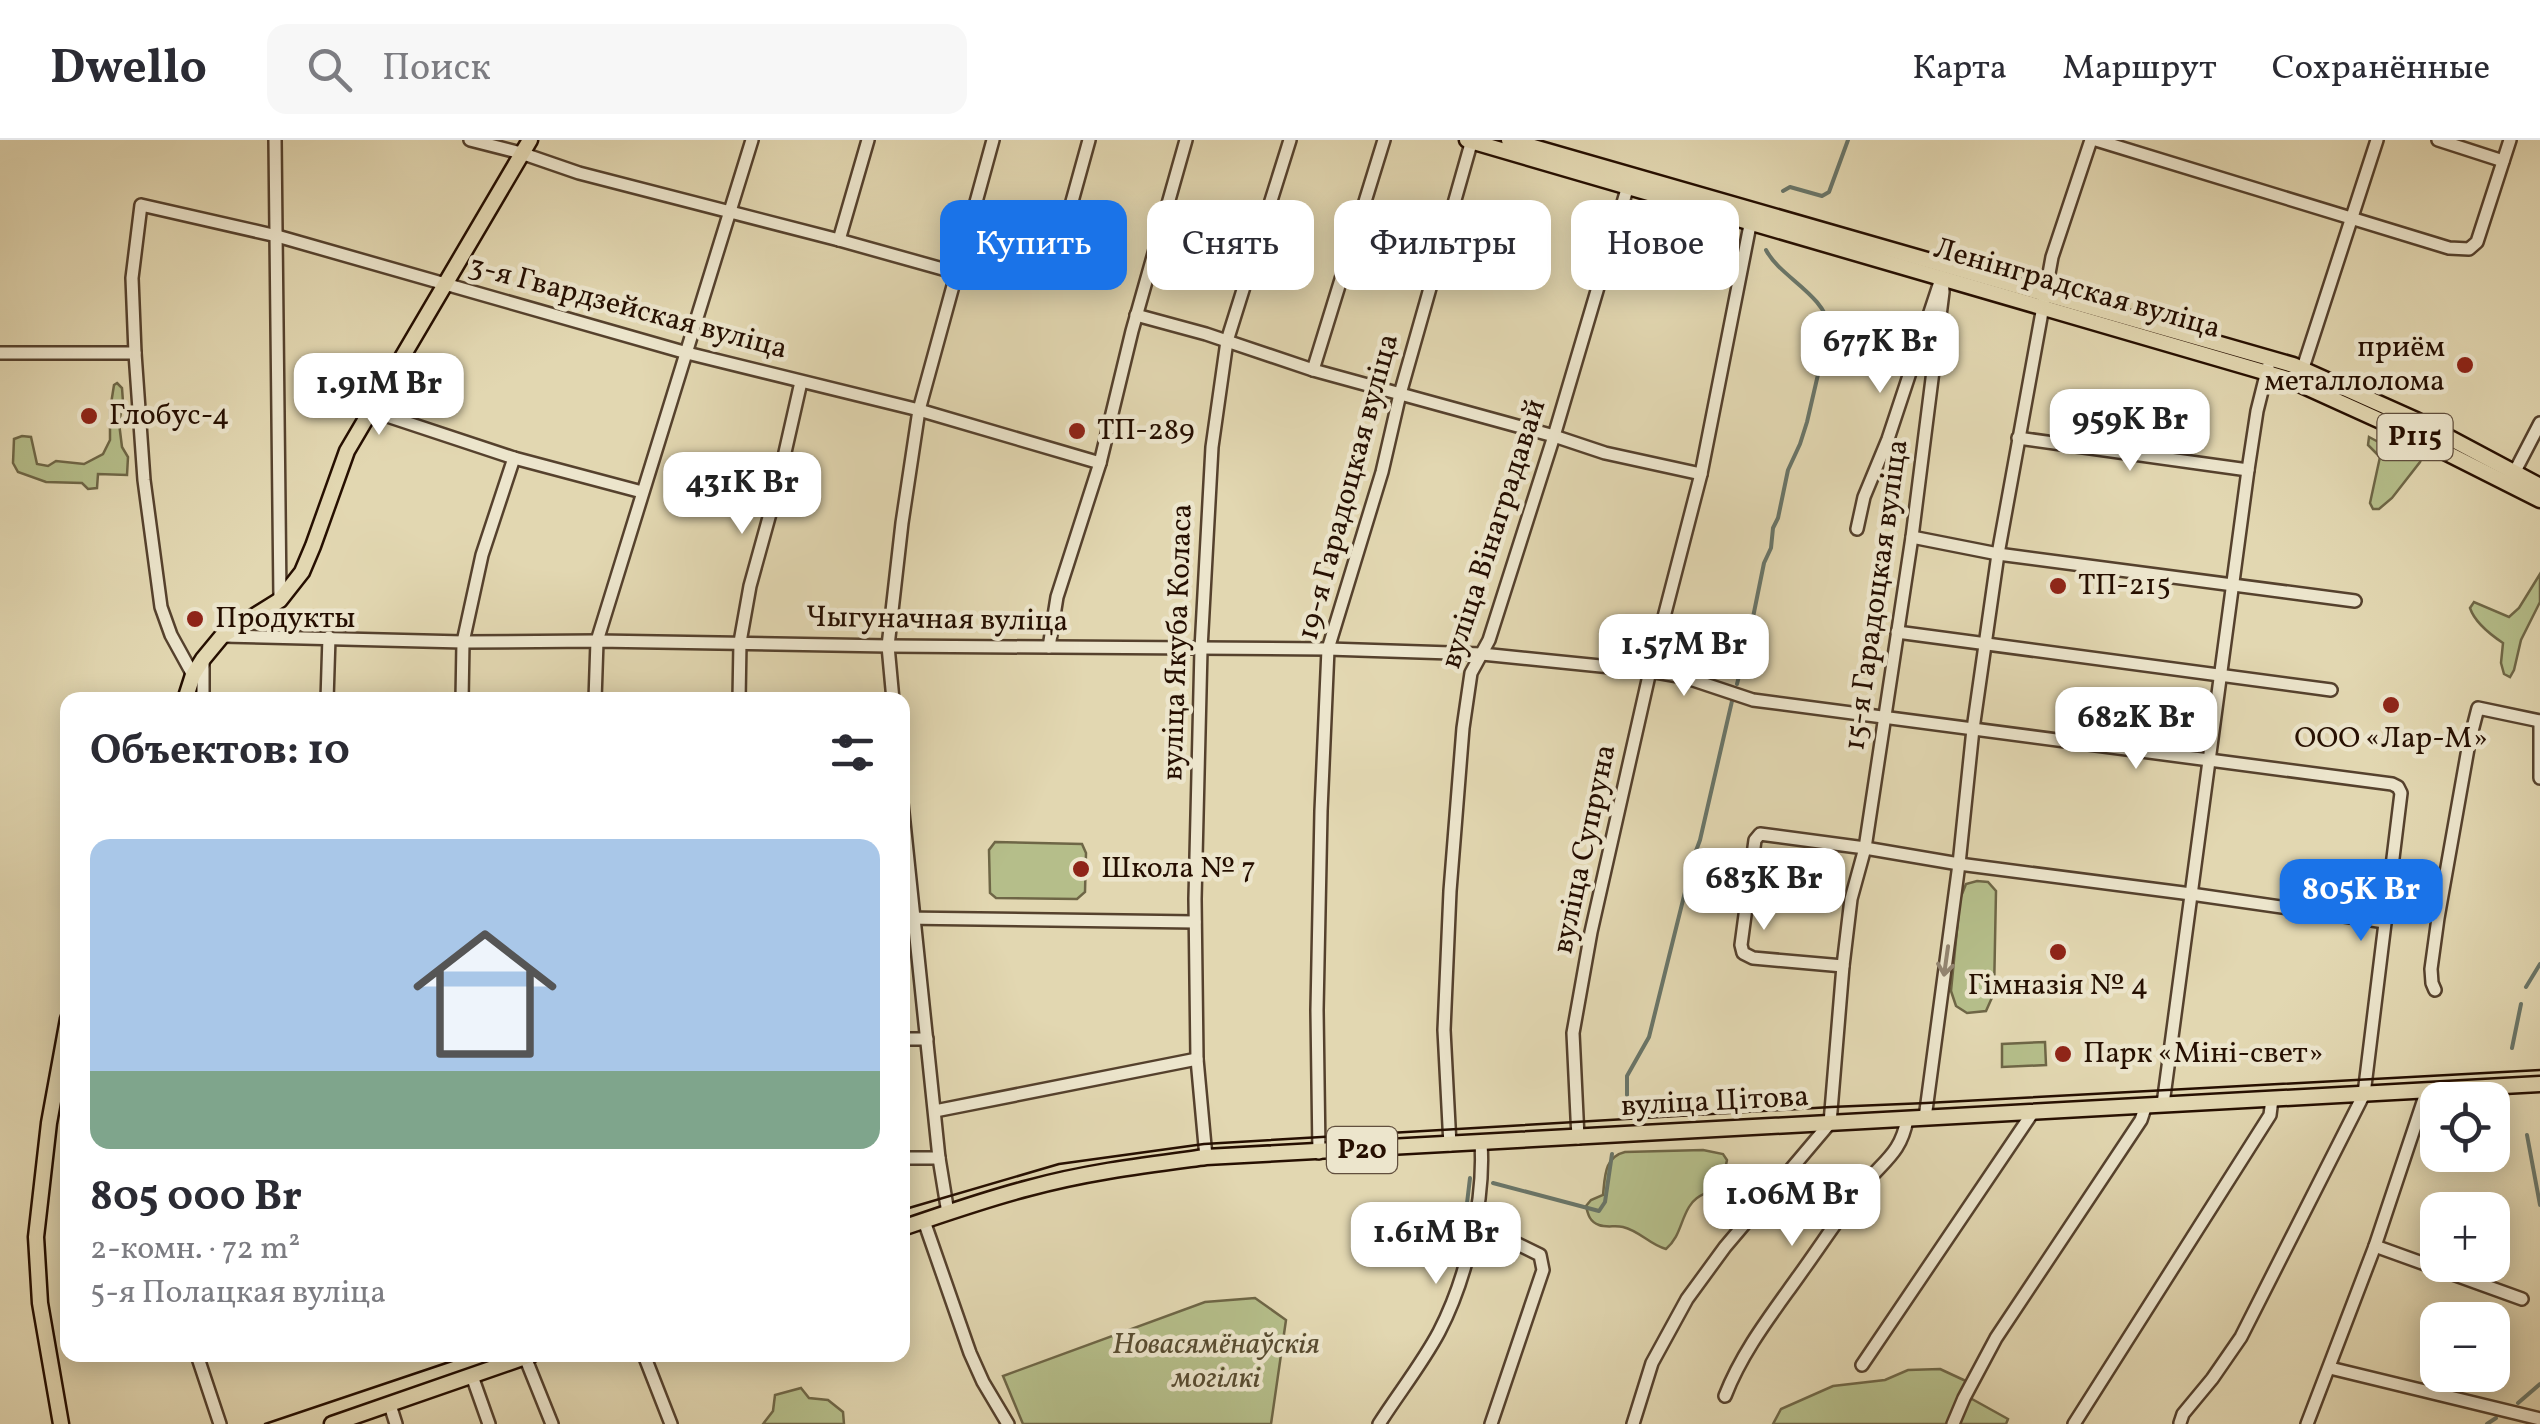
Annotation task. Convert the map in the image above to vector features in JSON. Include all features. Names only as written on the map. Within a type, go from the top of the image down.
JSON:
[{"type":"main road","name":"Ленінградская вуліца","points":[[1470,140],[1518,145],[1629,181],[2301,376],[2416,420],[2540,500]]},
{"type":"main road","points":[[187,692],[202,659],[222,636],[280,600],[302,572],[347,451],[526,146]]},
{"type":"main road","name":"Ленінградская вуліца","points":[[2507,476],[2540,486]]},
{"type":"main road","points":[[60,1062],[36,1238],[40,1303],[61,1424]]},
{"type":"main road","name":"вуліца Цітова","points":[[2510,1086],[2540,1084]]},
{"type":"main road","name":"вуліца Цітова","points":[[910,1225],[1056,1181],[1206,1157],[2420,1090]]},
{"type":"main road","points":[[332,1424],[511,1362]]},
{"type":"street","points":[[275,140],[280,600]]},
{"type":"street","points":[[470,140],[526,146],[578,173],[940,268]]},
{"type":"street","points":[[595,692],[597,641],[752,140]]},
{"type":"street","points":[[839,240],[868,140]]},
{"type":"street","points":[[977,200],[993,140]]},
{"type":"street","points":[[1073,200],[1090,140]]},
{"type":"street","points":[[1049,647],[1057,597],[1100,463],[1136,316],[1186,140]]},
{"type":"street","name":"вуліца Якуба Коласа","points":[[1206,1157],[1197,1059],[1194,922],[1201,648],[1212,447],[1226,341],[1290,140]]},
{"type":"street","points":[[1313,370],[1384,140]]},
{"type":"street","name":"19-я Гарадоцкая вуліца","points":[[1319,1152],[1320,811],[1328,649],[1382,472],[1470,140]]},
{"type":"street","points":[[1925,1118],[1998,554],[2052,258],[2093,140],[2449,248],[2469,249],[2478,242],[2510,140]]},
{"type":"street","points":[[2301,376],[2376,140]]},
{"type":"street","points":[[2438,140],[2503,161]]},
{"type":"street","name":"вуліца Вінаградавай","points":[[1450,1145],[1444,1030],[1450,891],[1471,674],[1489,640],[1629,181]]},
{"type":"street","name":"3-я Гвардзейская вуліца","points":[[134,353],[132,278],[142,204],[277,236],[687,353],[919,410],[1100,463]]},
{"type":"street","name":"вуліца Супруна","points":[[1578,1138],[1573,1033],[1591,932],[1650,672],[1701,474],[1752,217]]},
{"type":"street","name":"15-я Гарадоцкая вуліца","points":[[1858,528],[1864,497],[1888,439],[1944,272]]},
{"type":"street","name":"15-я Гарадоцкая вуліца","points":[[1830,1123],[1851,899],[1865,848],[1898,632],[1944,272]]},
{"type":"street","points":[[892,692],[888,646],[902,523],[919,410],[952,290]]},
{"type":"street","points":[[1136,316],[1605,453],[1701,474]]},
{"type":"street","points":[[0,353],[134,353],[144,480],[161,607],[193,676]]},
{"type":"street","points":[[2163,1104],[2256,411],[2268,366]]},
{"type":"street","points":[[738,692],[740,642],[750,586],[800,382]]},
{"type":"street","points":[[369,410],[514,458],[642,492]]},
{"type":"street","points":[[2507,476],[2540,423]]},
{"type":"street","points":[[2018,438],[2248,470]]},
{"type":"street","points":[[462,692],[463,642],[482,555],[514,458]]},
{"type":"street","points":[[1912,536],[1998,554],[2355,601]]},
{"type":"street","points":[[1898,632],[2331,690]]},
{"type":"street","name":"Чыгуначная вуліца","points":[[222,636],[463,642],[1328,649],[1482,654],[1650,672],[1684,678],[1753,700],[2392,784],[2401,793],[2384,922]]},
{"type":"street","points":[[328,692],[329,637]]},
{"type":"street","points":[[202,659],[204,692]]},
{"type":"street","points":[[2435,990],[2431,969],[2438,918],[2478,708],[2540,721],[2540,778]]},
{"type":"street","points":[[1843,966],[1743,954],[1755,840],[1760,834],[2384,922],[2364,1094],[2241,1336],[2212,1380],[2182,1414],[2180,1423]]},
{"type":"street","points":[[910,918],[1194,922]]},
{"type":"street","points":[[910,925],[948,1213]]},
{"type":"street","points":[[910,1039],[927,1039]]},
{"type":"street","points":[[935,1111],[1197,1059]]},
{"type":"street","points":[[2074,1424],[2270,1115],[2272,1099]]},
{"type":"street","points":[[1953,1424],[1996,1338],[2141,1120],[2146,1106]]},
{"type":"street","points":[[2306,1424],[2375,1246],[2420,1111]]},
{"type":"street","points":[[1862,1366],[2034,1112]]},
{"type":"street","points":[[1725,1396],[1752,1341],[1863,1186],[1898,1148],[1906,1119]]},
{"type":"street","points":[[1633,1424],[1652,1363],[1687,1299],[1725,1247],[1830,1123]]},
{"type":"street","points":[[1378,1424],[1438,1333],[1462,1277],[1475,1223],[1481,1143]]},
{"type":"street","points":[[910,1158],[939,1158]]},
{"type":"street","points":[[924,1221],[976,1368],[1004,1423]]},
{"type":"street","points":[[1475,1223],[1540,1255],[1543,1270],[1491,1424]]},
{"type":"street","points":[[2375,1246],[2522,1299]]},
{"type":"street","points":[[199,1362],[220,1424]]},
{"type":"street","points":[[530,1362],[552,1424]]},
{"type":"street","points":[[647,1362],[671,1424]]},
{"type":"street","points":[[2330,1368],[2540,1419]]},
{"type":"street","points":[[472,1376],[489,1424]]},
{"type":"street","points":[[390,1405],[396,1424]]},
{"type":"green space","points":[[117,383],[122,388],[119,423],[122,447],[128,457],[127,475],[98,474],[97,488],[88,489],[82,483],[46,482],[18,472],[13,463],[14,439],[22,436],[31,437],[37,464],[84,464],[103,454],[110,440],[110,410]]},
{"type":"green space","points":[[2369,437],[2405,456],[2412,452],[2422,457],[2392,498],[2379,509],[2373,509],[2370,503],[2380,457],[2368,445]]},
{"type":"green space","points":[[2540,574],[2540,602],[2521,640],[2510,677],[2504,674],[2501,663],[2503,643],[2479,624],[2470,608],[2474,602],[2509,617]]},
{"type":"green space","points":[[995,842],[1082,844],[1086,853],[1085,892],[1077,899],[996,898],[990,893],[989,850]]},
{"type":"green space","points":[[1988,882],[1996,891],[1994,993],[1986,1011],[1967,1013],[1956,1006],[1951,991],[1960,899],[1966,884]]},
{"type":"green space","points":[[2045,1042],[2046,1065],[2002,1067],[2002,1044]]},
{"type":"green space","points":[[1703,1150],[1723,1154],[1727,1160],[1724,1173],[1715,1187],[1694,1201],[1666,1249],[1629,1229],[1602,1226],[1590,1218],[1586,1206],[1603,1195],[1613,1158],[1625,1152]]},
{"type":"green space","name":"Новасямёнаўскія могілкі","points":[[1255,1298],[1286,1320],[1271,1424],[1023,1424],[1003,1376],[1205,1302]]},
{"type":"green space","points":[[1940,1369],[1968,1382],[1963,1394],[2008,1419],[2006,1424],[1773,1424],[1781,1409],[1833,1386],[1885,1380],[1908,1370]]},
{"type":"green space","points":[[801,1388],[809,1398],[828,1400],[843,1412],[844,1424],[763,1424],[773,1411],[775,1395]]},
{"type":"waterway","points":[[1783,191],[1790,187],[1822,196],[1829,192],[1848,140]]},
{"type":"waterway","points":[[1737,684],[1773,528],[1788,470],[1807,422],[1829,327],[1819,305],[1766,250]]},
{"type":"waterway","points":[[1627,1095],[1627,1076],[1649,1037],[1732,701]]},
{"type":"waterway","points":[[2526,987],[2540,964]]},
{"type":"waterway","points":[[2512,1048],[2521,1004]]},
{"type":"waterway","points":[[2527,1135],[2540,1205]]},
{"type":"waterway","points":[[1493,1183],[1599,1211],[1605,1202],[1612,1154]]},
{"type":"waterway","points":[[1465,1220],[1470,1178]]},
{"type":"waterway","points":[[2518,1403],[2540,1384]]},
{"type":"waterway","points":[[2487,1424],[2496,1418]]},
{"type":"tram line","points":[[910,1208],[1059,1164],[1204,1144],[2540,1070]]},
{"type":"tram line","points":[[265,1424],[449,1362]]},
{"type":"place","name":"приём металлолома","points":[[2465,365]]},
{"type":"place","name":"Глобус-4","points":[[89,416]]},
{"type":"place","name":"ТП-289","points":[[1077,431]]},
{"type":"place","name":"ТП-215","points":[[2058,586]]},
{"type":"place","name":"Продукты","points":[[195,619]]},
{"type":"place","name":"ООО «Лар-М»","points":[[2391,705]]},
{"type":"place","name":"Школа № 7","points":[[1081,869]]},
{"type":"place","name":"Гімназія № 4","points":[[2058,952]]},
{"type":"place","name":"Парк «Міні-свет»","points":[[2063,1054]]}]
